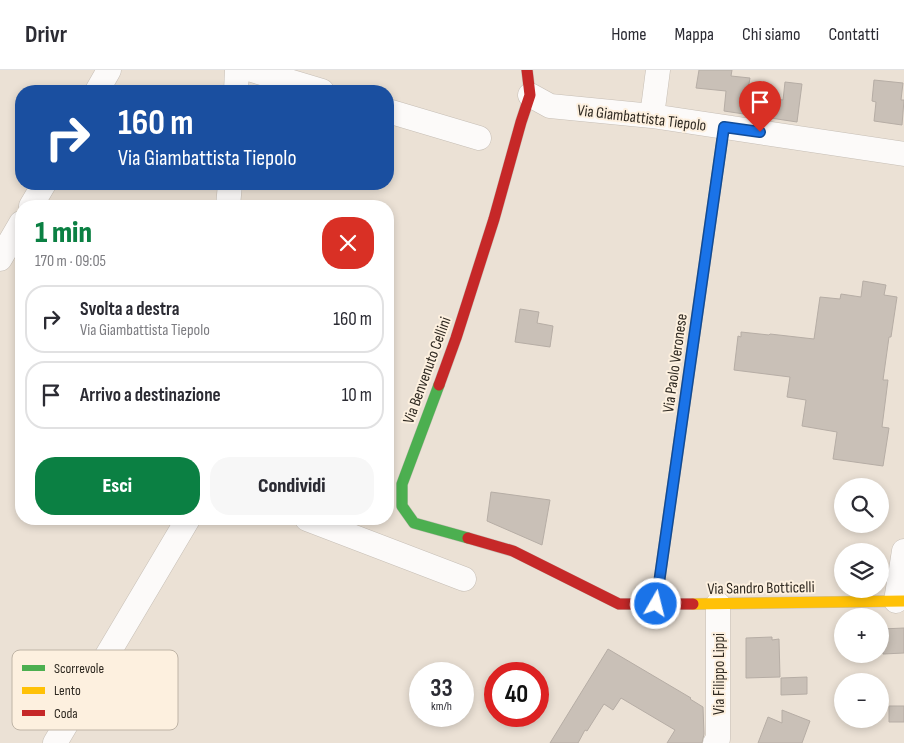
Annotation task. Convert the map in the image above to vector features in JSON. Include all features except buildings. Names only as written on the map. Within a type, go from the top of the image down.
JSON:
[{"type":"street","points":[[100,85],[109,70]]},
{"type":"street","points":[[236,85],[237,70]]},
{"type":"street","points":[[252,70],[302,85]]},
{"type":"street","name":"Via Benvenuto Cellini","points":[[528,70],[530,95],[520,122],[494,219],[456,338],[402,484],[402,506],[414,523],[513,551],[619,604]]},
{"type":"street","points":[[652,116],[658,70]]},
{"type":"street","name":"Via Giambattista Tiepolo","points":[[530,95],[550,106],[652,116],[904,154]]},
{"type":"street","points":[[394,113],[479,138]]},
{"type":"street","name":"Via Paolo Veronese","points":[[656,604],[724,127]]},
{"type":"street","points":[[0,260],[15,234]]},
{"type":"street","points":[[110,650],[184,525]]},
{"type":"street","points":[[323,525],[464,579]]},
{"type":"street","points":[[900,601],[904,551]]},
{"type":"street","name":"Via Sandro Botticelli","points":[[619,604],[900,601]]},
{"type":"street","name":"Via Filippo Lippi","points":[[715,743],[718,739],[718,604]]},
{"type":"street","points":[[55,743],[63,730]]},
{"type":"traffic: fast","points":[[714,197],[724,127]]},
{"type":"traffic: fast","points":[[439,385],[402,484],[402,506],[414,523],[468,538]]},
{"type":"traffic: slow","points":[[656,604],[714,197]]},
{"type":"traffic: slow","points":[[693,604],[904,601]]},
{"type":"traffic: jam","points":[[439,385],[494,219],[530,95],[527,70]]},
{"type":"traffic: jam","points":[[468,538],[513,551],[619,604],[693,604]]},
{"type":"route","points":[[656,604],[724,127],[760,132]]}]
